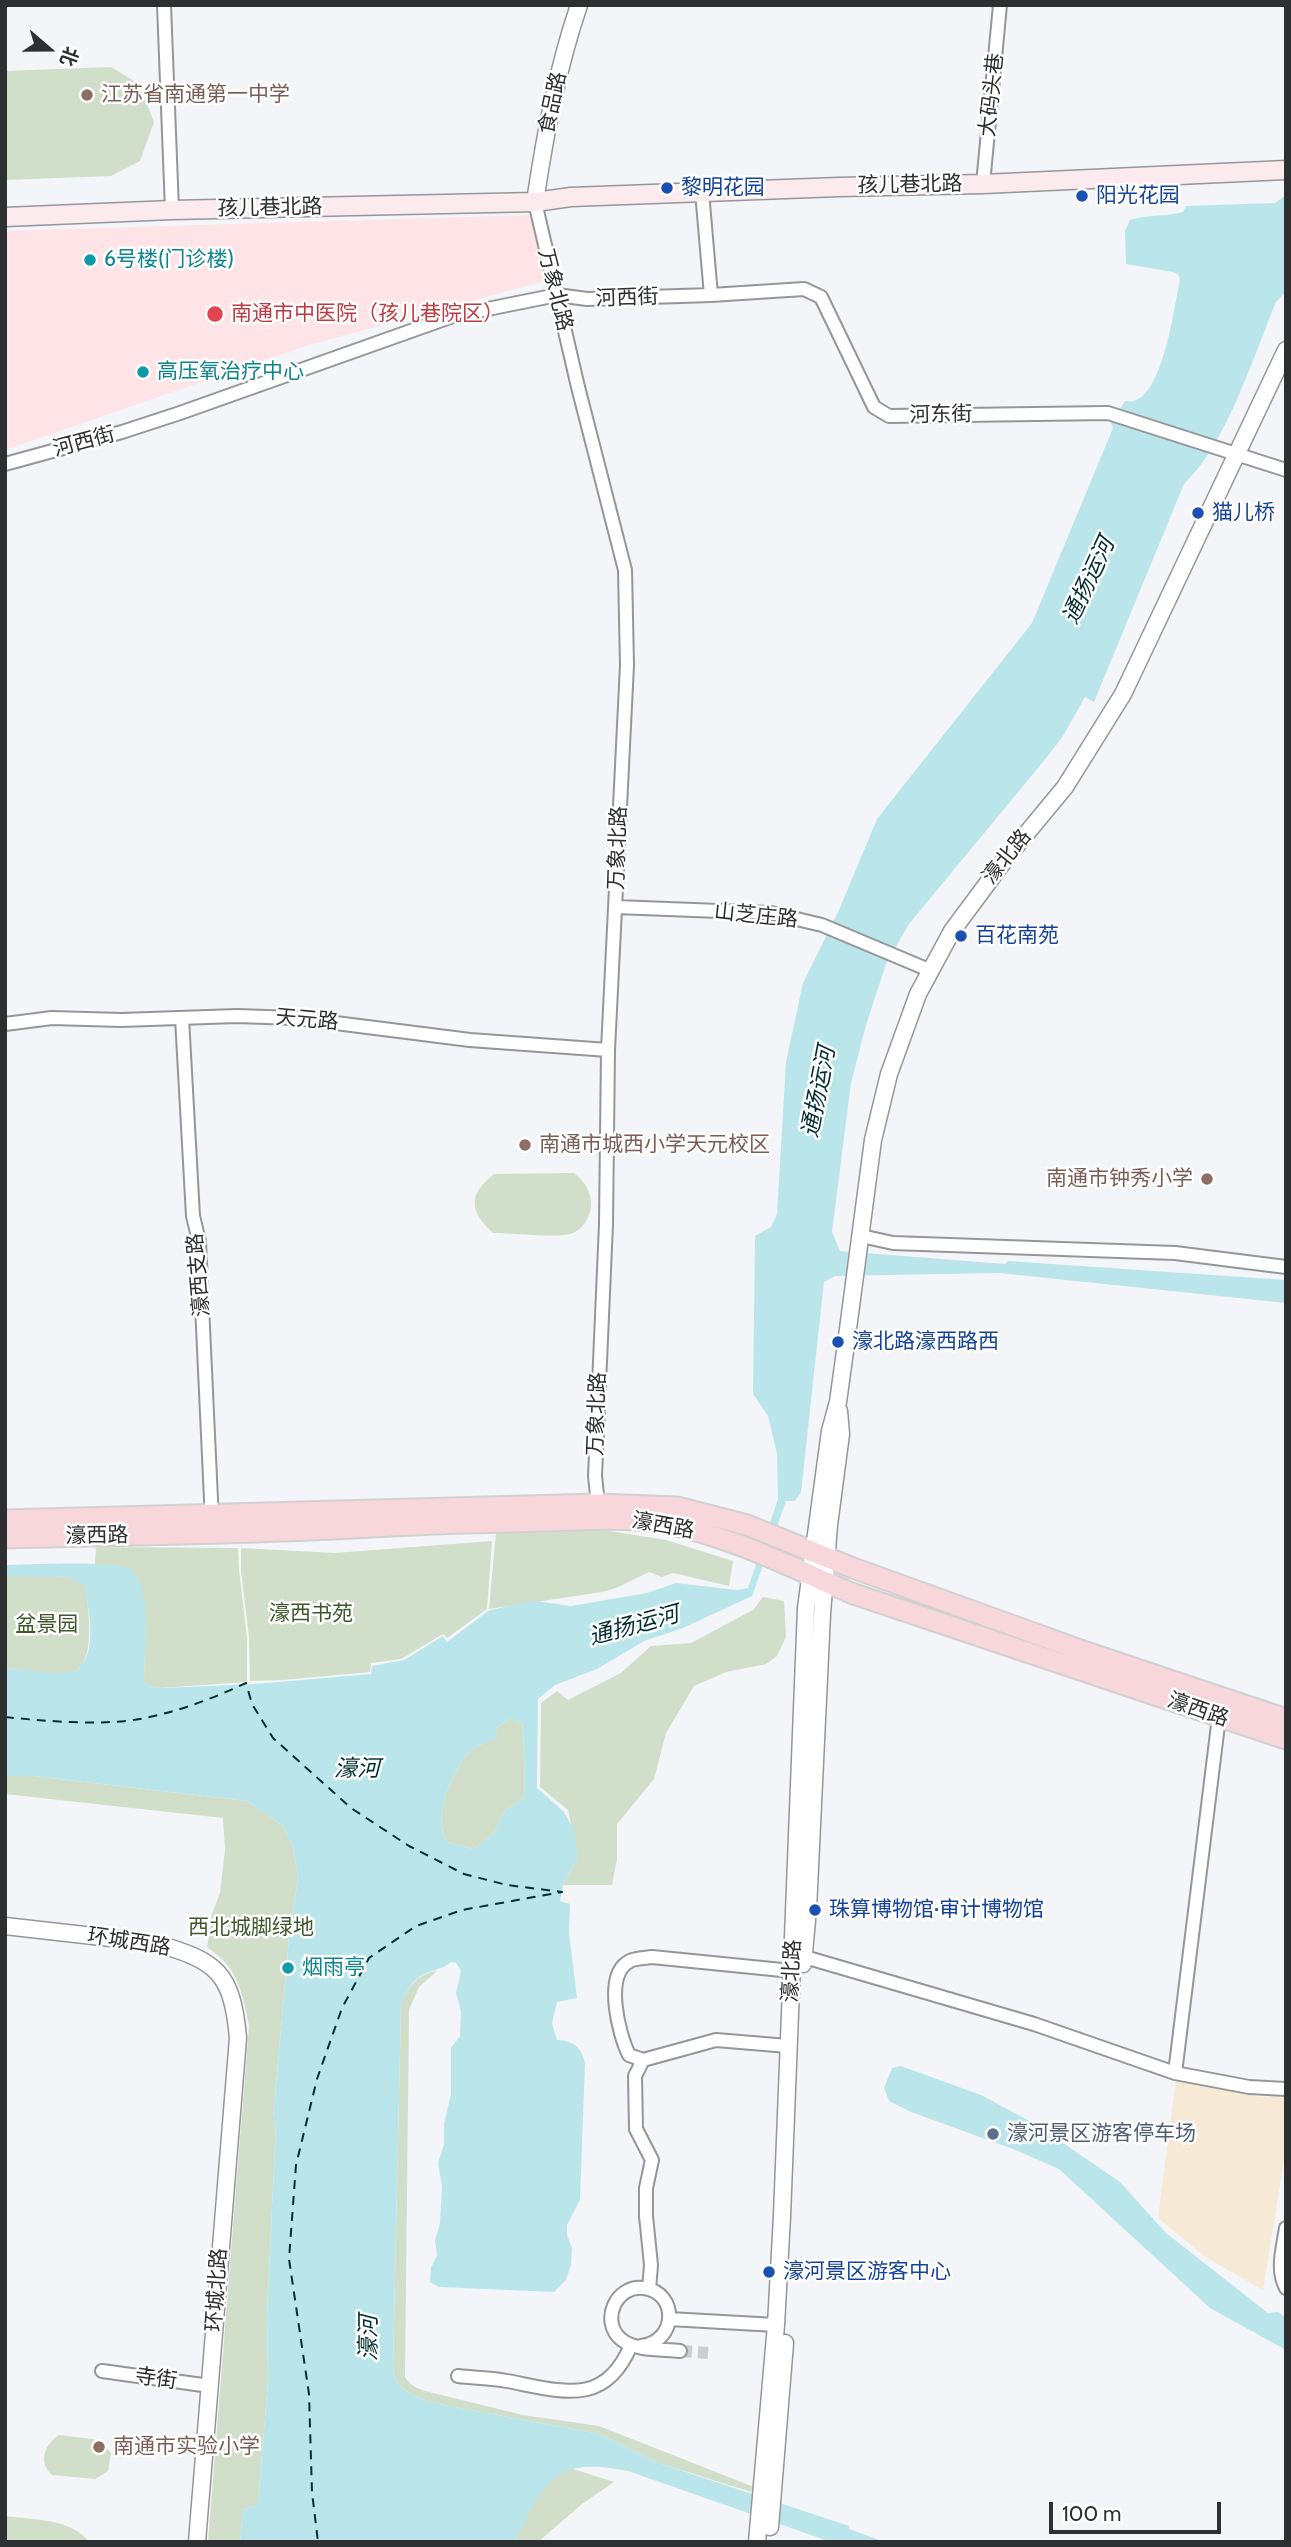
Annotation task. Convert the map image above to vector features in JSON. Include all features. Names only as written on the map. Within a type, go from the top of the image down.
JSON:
[{"type":"main road","name":"孩儿巷北路","points":[[702,198],[1286,170]]},
{"type":"main road","name":"孩儿巷北路","points":[[5,217],[172,210],[535,202],[571,197],[984,195],[1083,188],[1286,181]]},
{"type":"main road","name":"濠西路","points":[[5,1538],[598,1504],[677,1507],[747,1525],[1086,1652],[1286,1719]]},
{"type":"main road","name":"濠西路","points":[[5,1520],[212,1525],[252,1534],[450,1523],[621,1519],[679,1527],[715,1536],[789,1563],[817,1579],[850,1592],[1286,1739]]},
{"type":"street","points":[[164,5],[172,210]]},
{"type":"street","name":"食品路","points":[[535,202],[547,123],[579,5]]},
{"type":"street","name":"大码头巷","points":[[983,184],[1000,5]]},
{"type":"street","points":[[702,198],[711,295]]},
{"type":"street","name":"万象北路","points":[[535,202],[578,387],[625,570],[626,665],[608,1050],[606,1224],[595,1476],[598,1504]]},
{"type":"street","name":"河东街","points":[[711,295],[804,289],[821,297],[874,407],[889,415],[1108,413],[1286,470]]},
{"type":"street","name":"河西街","points":[[5,464],[180,413],[453,316],[558,295],[587,299],[711,295]]},
{"type":"street","name":"濠北路","points":[[768,2495],[792,1971],[808,1909],[817,1579],[841,1434],[838,1402],[873,1140],[889,1074],[929,970],[976,896],[1065,787],[1104,728],[1123,694],[1286,350]]},
{"type":"street","name":"山芝庄路","points":[[616,907],[771,913],[822,925],[929,970]]},
{"type":"street","name":"天元路","points":[[5,1024],[52,1018],[296,1018],[470,1040],[608,1050]]},
{"type":"street","name":"濠西支路","points":[[181,1018],[193,1216],[199,1241],[212,1525]]},
{"type":"street","points":[[860,1240],[1175,1253],[1286,1267]]},
{"type":"street","points":[[1175,2073],[1219,1717]]},
{"type":"street","name":"环城西路","points":[[5,1926],[155,1943],[211,1964],[226,1982],[233,2001],[238,2038]]},
{"type":"street","points":[[798,1955],[1034,2024],[1175,2073],[1249,2087],[1286,2089]]},
{"type":"street","name":"濠北路","points":[[767,2542],[765,2523],[783,2383],[793,2217],[798,1955]]},
{"type":"street","points":[[788,2046],[716,2040],[643,2060],[629,2055],[622,2042],[614,1996],[619,1972],[629,1961],[652,1957],[792,1971]]},
{"type":"street","name":"环城北路","points":[[197,2542],[238,2038]]},
{"type":"street","points":[[643,2060],[635,2076],[636,2129],[652,2160],[646,2188],[651,2265],[649,2289]]},
{"type":"street","points":[[1286,2228],[1280,2260],[1281,2280],[1286,2288]]},
{"type":"street","points":[[636,2346],[653,2345],[667,2330],[669,2319],[664,2300],[649,2289],[638,2288],[620,2295],[611,2314],[615,2333],[622,2340],[636,2346],[680,2351]]},
{"type":"street","points":[[669,2319],[776,2325]]},
{"type":"street","points":[[458,2376],[506,2381],[565,2392],[609,2380],[636,2346]]},
{"type":"street","name":"寺街","points":[[103,2371],[210,2386]]},
{"type":"street","name":"濠北路","points":[[757,2542],[765,2523]]},
{"type":"shaded area","name":"南通市中医院（孩儿巷院区）","points":[[533,215],[548,280],[302,347],[5,450],[5,231]]},
{"type":"shaded area","points":[[1176,2080],[1260,2097],[1286,2096],[1286,2148],[1263,2290],[1204,2256],[1158,2218]]},
{"type":"green space","points":[[111,67],[139,84],[154,122],[140,161],[111,176],[5,180],[5,71]]},
{"type":"green space","points":[[574,1173],[587,1187],[591,1206],[585,1223],[570,1234],[554,1236],[493,1233],[476,1211],[479,1189],[494,1174]]},
{"type":"green space","points":[[591,1528],[666,1540],[733,1561],[729,1586],[673,1573],[662,1577],[649,1572],[602,1592],[489,1609],[496,1533]]},
{"type":"green space","name":"濠西书苑","points":[[492,1541],[487,1609],[447,1638],[443,1634],[401,1659],[371,1663],[370,1672],[250,1681],[241,1548],[335,1553]]},
{"type":"green space","points":[[96,1547],[238,1548],[247,1638],[247,1682],[160,1688],[144,1682],[145,1614],[95,1564]]},
{"type":"green space","name":"盆景园","points":[[5,1576],[68,1577],[86,1585],[88,1650],[84,1662],[77,1670],[66,1674],[51,1674],[5,1668]]},
{"type":"green space","points":[[763,1597],[784,1601],[786,1637],[777,1656],[766,1664],[726,1672],[694,1686],[666,1733],[654,1779],[617,1824],[617,1859],[612,1885],[563,1885],[578,1858],[568,1810],[540,1787],[541,1703],[557,1691],[568,1700],[621,1673],[651,1646],[691,1643],[753,1610]]},
{"type":"green space","points":[[510,1718],[522,1724],[523,1728],[524,1795],[506,1810],[492,1834],[473,1849],[447,1842],[443,1832],[443,1808],[457,1769],[473,1749],[495,1739],[497,1728]]},
{"type":"green space","name":"西北城脚绿地","points":[[5,1776],[33,1776],[247,1801],[282,1825],[293,1847],[298,1878],[289,1938],[273,2118],[276,2123],[267,2314],[268,2381],[258,2504],[243,2510],[240,2542],[208,2542],[249,2026],[241,1991],[233,1972],[207,1947],[212,1914],[220,1893],[225,1850],[223,1818],[5,1794]]},
{"type":"green space","points":[[437,1971],[419,1987],[409,2010],[405,2377],[417,2388],[433,2393],[523,2415],[599,2426],[754,2487],[751,2492],[656,2462],[600,2434],[434,2403],[407,2391],[398,2382],[393,2367],[401,2005],[414,1982]]},
{"type":"green space","points":[[59,2435],[100,2440],[111,2453],[108,2471],[95,2479],[52,2475],[44,2459],[50,2444]]},
{"type":"green space","points":[[570,2468],[614,2482],[582,2504],[538,2542],[514,2542],[543,2489],[560,2473]]},
{"type":"green space","points":[[5,2516],[62,2524],[82,2534],[89,2542],[5,2542]]},
{"type":"water","name":"濠河","points":[[1286,197],[1286,292],[1276,302],[1226,423],[1199,467],[1184,484],[1094,702],[1085,697],[1063,736],[909,924],[886,964],[851,1083],[832,1232],[840,1251],[1005,1264],[1008,1261],[1286,1280],[1286,1303],[999,1273],[835,1276],[824,1282],[801,1492],[795,1501],[786,1501],[752,1596],[683,1628],[644,1641],[597,1669],[555,1685],[538,1699],[537,1788],[564,1812],[574,1830],[578,1858],[563,1885],[560,1901],[570,1904],[569,1933],[577,1998],[557,2002],[552,2023],[557,2040],[576,2046],[585,2063],[580,2200],[567,2225],[567,2235],[572,2248],[571,2265],[566,2280],[554,2292],[439,2287],[430,2282],[431,2268],[437,2255],[435,2240],[440,2223],[442,2186],[438,2163],[444,2144],[444,2124],[451,2094],[451,2048],[460,2036],[461,2012],[456,1993],[461,1971],[456,1963],[451,1962],[415,1980],[401,2005],[393,2367],[402,2387],[413,2395],[434,2403],[600,2434],[656,2462],[849,2526],[849,2529],[885,2542],[831,2542],[628,2471],[583,2467],[567,2471],[544,2488],[514,2542],[240,2542],[243,2510],[258,2504],[268,2381],[267,2314],[276,2123],[273,2119],[289,1938],[298,1878],[293,1847],[282,1825],[247,1801],[33,1776],[5,1776],[5,1668],[50,1673],[74,1672],[87,1655],[90,1619],[85,1585],[68,1577],[5,1576],[5,1565],[93,1564],[125,1567],[133,1571],[139,1581],[145,1609],[144,1682],[161,1688],[255,1684],[371,1674],[372,1666],[404,1660],[443,1636],[447,1642],[488,1611],[516,1604],[536,1601],[571,1606],[647,1593],[676,1583],[737,1590],[748,1588],[778,1499],[777,1454],[768,1416],[753,1394],[755,1236],[771,1227],[777,1214],[786,1062],[803,983],[839,910],[877,819],[1032,623],[1113,428],[1111,423],[1125,401],[1136,400],[1146,393],[1161,364],[1180,280],[1178,274],[1173,272],[1126,264],[1125,231],[1130,220],[1183,212],[1186,206],[1275,203]],"holes":[[[510,1718],[522,1724],[524,1795],[506,1810],[492,1834],[473,1849],[447,1842],[443,1832],[443,1808],[457,1769],[473,1749],[496,1739],[497,1728]]]},
{"type":"water","points":[[901,2066],[981,2095],[1037,2125],[1120,2182],[1166,2233],[1268,2313],[1278,2312],[1286,2317],[1286,2350],[1210,2308],[1059,2169],[889,2101],[884,2088],[892,2068]]},
{"type":"ferry route","points":[[5,1717],[90,1722],[140,1719],[194,1704],[246,1683],[252,1704],[273,1738],[351,1808],[409,1846],[464,1874],[507,1885],[562,1892],[462,1910],[416,1926],[369,1958],[342,2008],[317,2079],[296,2165],[289,2259],[309,2394],[312,2492],[318,2542]]},
{"type":"tunnel","points":[[680,2351],[708,2353]]},
{"type":"place","name":"江苏省南通第一中学","points":[[87,95]]},
{"type":"place","name":"黎明花园","points":[[667,188]]},
{"type":"place","name":"阳光花园","points":[[1082,196]]},
{"type":"place","name":"6号楼(门诊楼)","points":[[90,260]]},
{"type":"place","name":"南通市中医院（孩儿巷院区）","points":[[215,314]]},
{"type":"place","name":"高压氧治疗中心","points":[[143,372]]},
{"type":"place","name":"猫儿桥","points":[[1198,513]]},
{"type":"place","name":"百花南苑","points":[[961,936]]},
{"type":"place","name":"南通市城西小学天元校区","points":[[525,1145]]},
{"type":"place","name":"南通市钟秀小学","points":[[1207,1179]]},
{"type":"place","name":"濠北路濠西路西","points":[[838,1342]]},
{"type":"place","name":"珠算博物馆·审计博物馆","points":[[815,1910]]},
{"type":"place","name":"烟雨亭","points":[[288,1968]]},
{"type":"place","name":"濠河景区游客停车场","points":[[993,2134]]},
{"type":"place","name":"濠河景区游客中心","points":[[769,2272]]},
{"type":"place","name":"南通市实验小学","points":[[99,2447]]},
{"type":"water label","name":"通扬运河","points":[[1089,581]]},
{"type":"water label","name":"通扬运河","points":[[819,1092]]},
{"type":"water label","name":"通扬运河","points":[[634,1626]]}]
